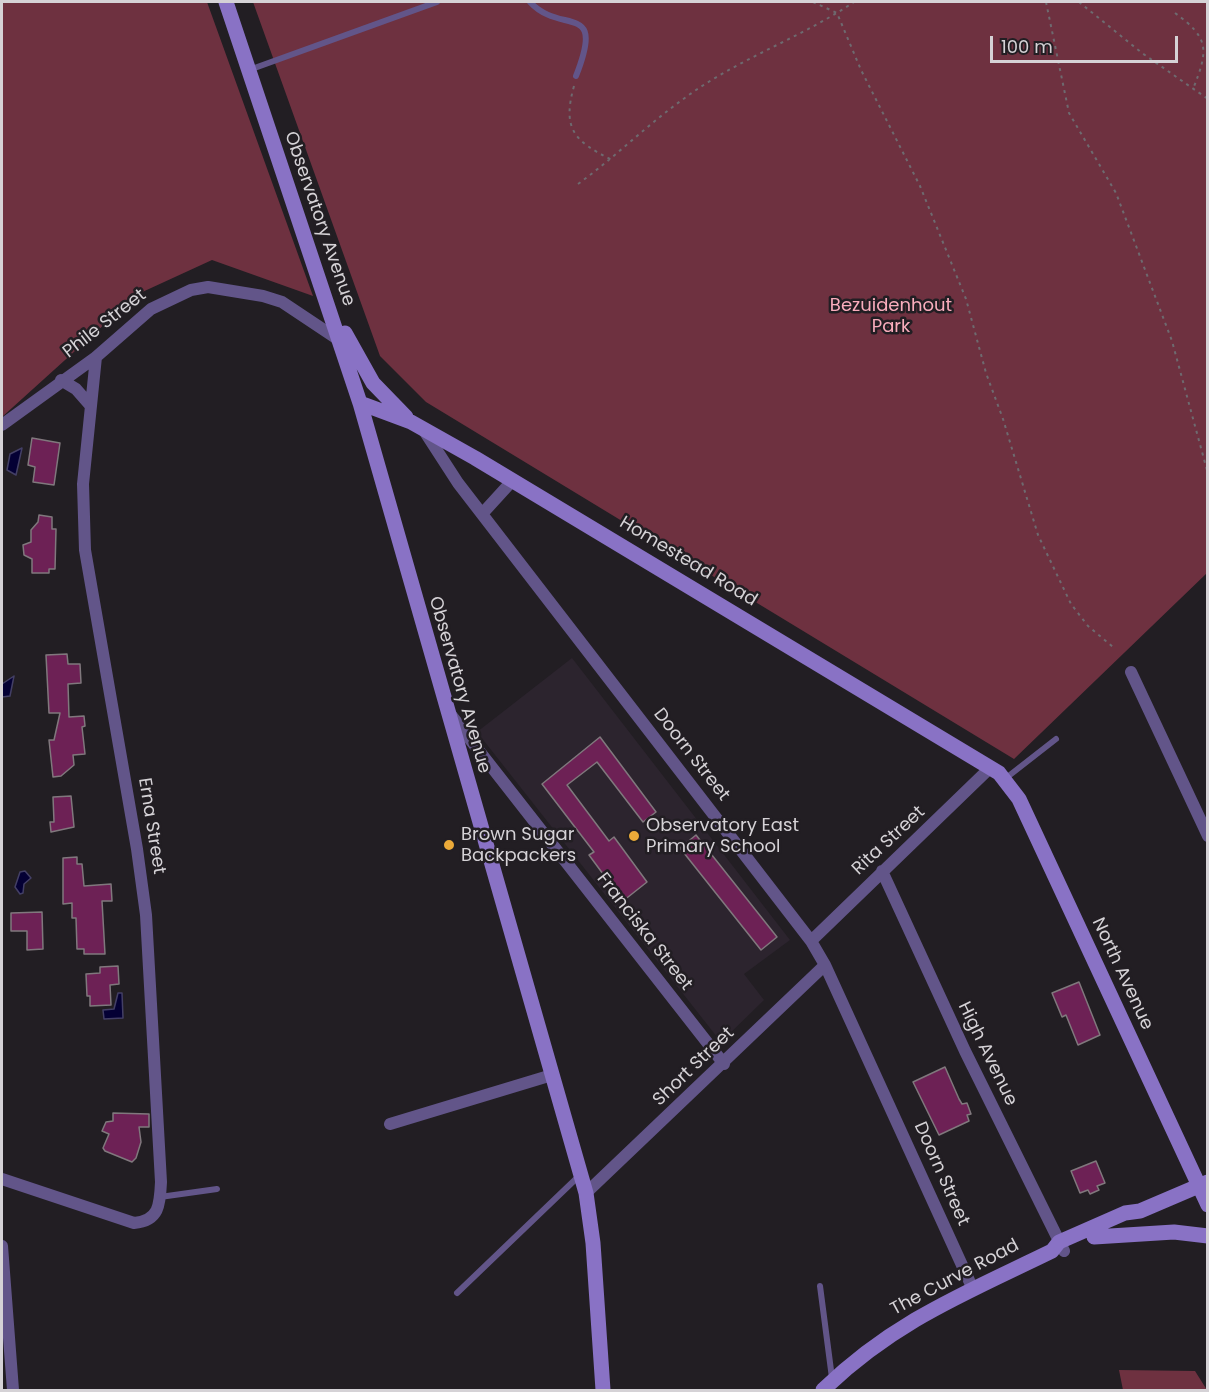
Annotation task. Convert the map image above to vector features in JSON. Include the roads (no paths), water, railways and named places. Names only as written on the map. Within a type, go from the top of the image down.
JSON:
[{"type":"street","name":"Observatory Avenue","points":[[226,2],[360,403],[586,1193],[592,1235],[603,1390]]},
{"type":"street","name":"Phile Street","points":[[2,425],[61,380],[96,357],[151,309],[173,296],[208,287],[241,290],[282,302],[339,340]]},
{"type":"street","points":[[327,302],[373,383],[417,426]]},
{"type":"street","name":"Erna Street","points":[[96,357],[83,493],[85,550],[137,849],[146,915],[160,1197]]},
{"type":"street","points":[[61,380],[76,389],[90,405]]},
{"type":"street","name":"Homestead Road","points":[[360,403],[417,426],[513,480],[991,766]]},
{"type":"street","name":"Doorn Street","points":[[417,426],[482,514],[811,941],[825,965],[972,1287]]},
{"type":"street","points":[[482,514],[513,480]]},
{"type":"street","points":[[1131,672],[1208,836]]},
{"type":"street","name":"Franciska Street","points":[[446,708],[724,1064]]},
{"type":"street","name":"North Avenue","points":[[991,766],[1005,779],[1019,799],[1203,1184],[1208,1205]]},
{"type":"street","name":"Rita Street","points":[[811,941],[991,766]]},
{"type":"street","name":"High Avenue","points":[[882,871],[1058,1248]]},
{"type":"street","name":"Short Street","points":[[586,1193],[724,1064],[825,965]]},
{"type":"street","points":[[390,1124],[552,1076]]},
{"type":"street","points":[[2,1179],[118,1220],[147,1222],[157,1214],[160,1197]]},
{"type":"street","points":[[1058,1248],[1125,1213],[1140,1211],[1203,1184]]},
{"type":"street","points":[[1058,1248],[1094,1238],[1130,1221],[1140,1211]]},
{"type":"street","points":[[1094,1238],[1174,1232],[1208,1236]]},
{"type":"street","points":[[2,1246],[13,1390]]},
{"type":"street","name":"The Curve Road","points":[[828,1386],[894,1332],[972,1287],[1058,1248]]},
{"type":"lane","points":[[248,70],[437,2]]},
{"type":"lane","points":[[530,2],[539,10],[573,21],[582,28],[587,44],[576,76]]},
{"type":"lane","points":[[1005,779],[1056,739]]},
{"type":"lane","points":[[457,1293],[580,1174]]},
{"type":"lane","points":[[160,1197],[217,1189]]},
{"type":"lane","points":[[820,1286],[828,1386]]},
{"type":"place","name":"Observatory East Primary School","points":[[634,836]]},
{"type":"place","name":"Brown Sugar Backpackers","points":[[449,845]]},
{"type":"park label","name":"Bezuidenhout Park","points":[[891,316]]}]
